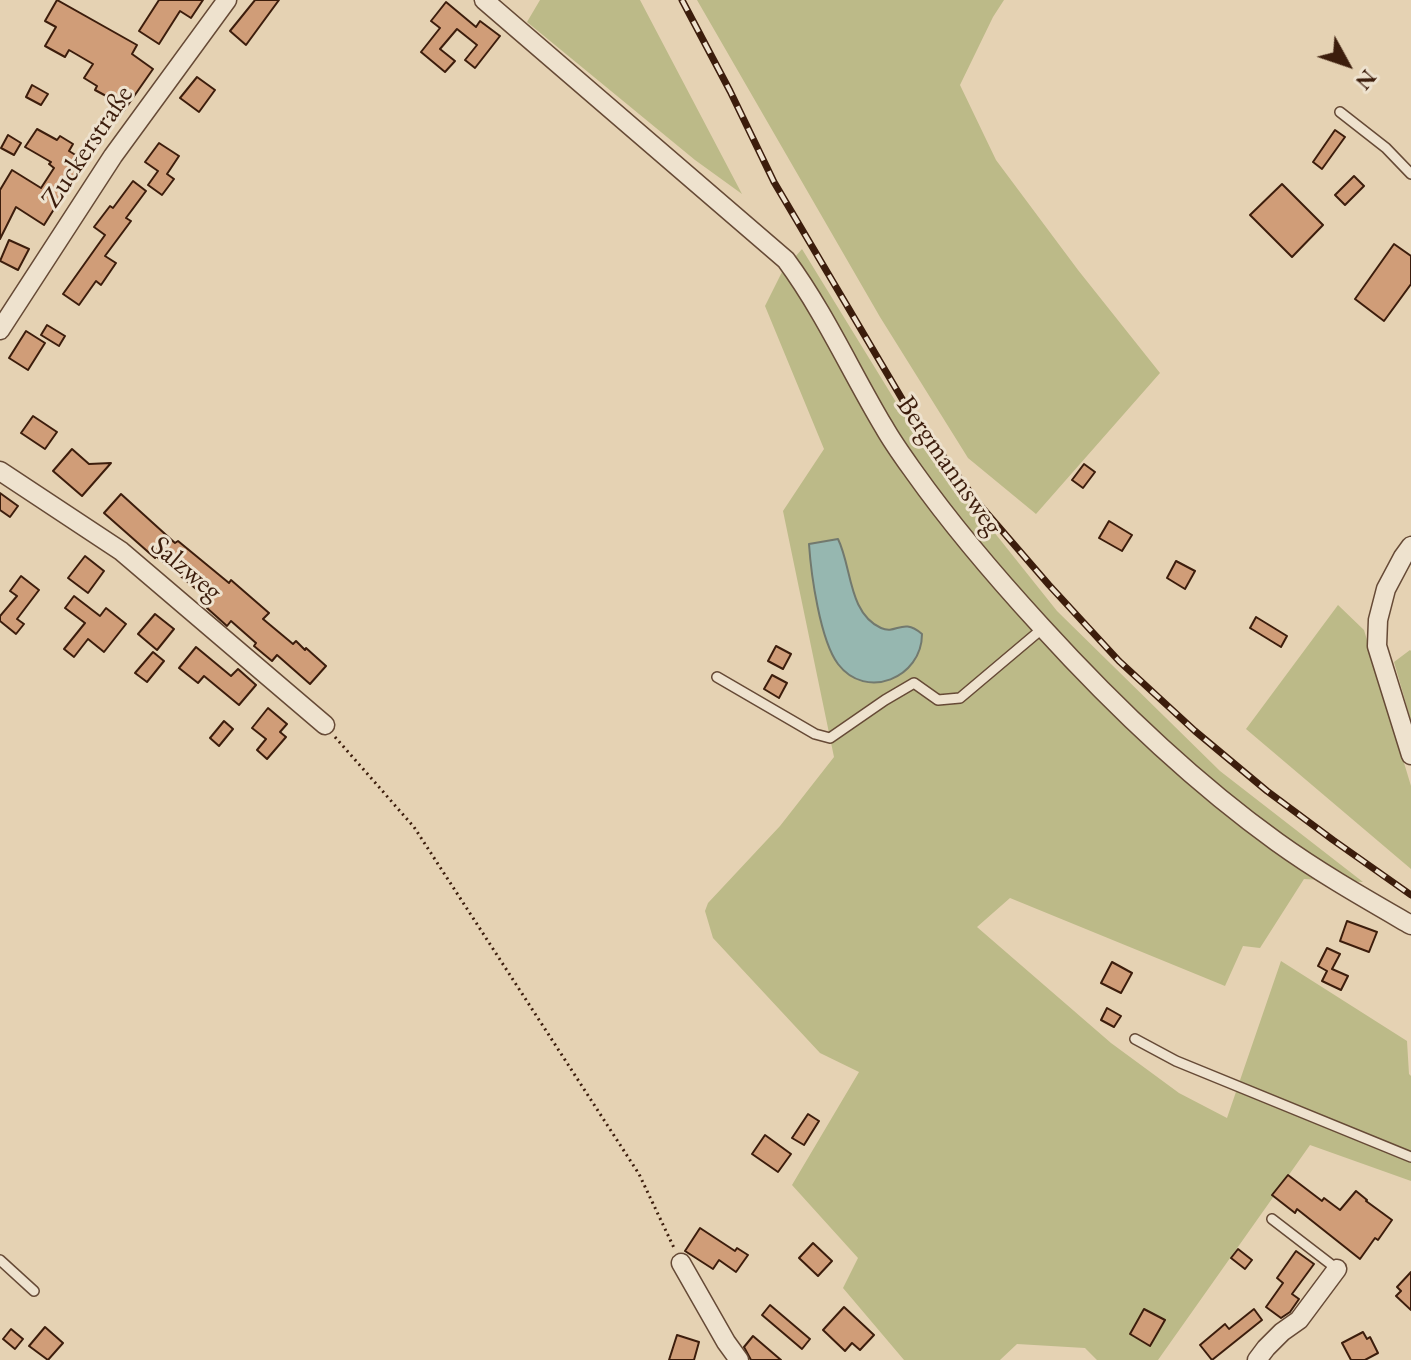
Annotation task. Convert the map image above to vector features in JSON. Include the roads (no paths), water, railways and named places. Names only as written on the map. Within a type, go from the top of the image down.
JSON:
[{"type":"street","name":"Zuckerstraße","points":[[0,330],[113,156],[227,0]]},
{"type":"street","name":"Bergmannsweg","points":[[484,0],[786,260],[810,292],[885,430],[940,509],[995,577],[1083,673],[1155,742],[1277,842],[1411,925]]},
{"type":"street","name":"Salzweg","points":[[0,471],[121,551],[325,725]]},
{"type":"street","points":[[1411,546],[1386,589],[1378,620],[1377,646],[1411,755]]},
{"type":"street","points":[[681,1263],[723,1351],[739,1360]]},
{"type":"street","points":[[1257,1360],[1282,1332],[1299,1320],[1337,1269]]},
{"type":"lane","points":[[1340,112],[1386,148],[1411,174]]},
{"type":"lane","points":[[717,677],[815,734],[830,738],[914,683],[938,700],[960,698],[1043,628]]},
{"type":"lane","points":[[1135,1039],[1176,1061],[1411,1157]]},
{"type":"lane","points":[[1272,1219],[1337,1269]]},
{"type":"lane","points":[[0,1260],[34,1291]]},
{"type":"water","points":[[838,539],[862,612],[881,628],[891,630],[904,626],[922,634],[920,649],[913,662],[903,673],[890,679],[863,681],[850,675],[838,664],[826,639],[814,589],[809,544]]},
{"type":"railway","points":[[682,0],[774,182],[908,409],[979,504],[1119,661],[1195,731],[1267,791],[1411,895]]}]
